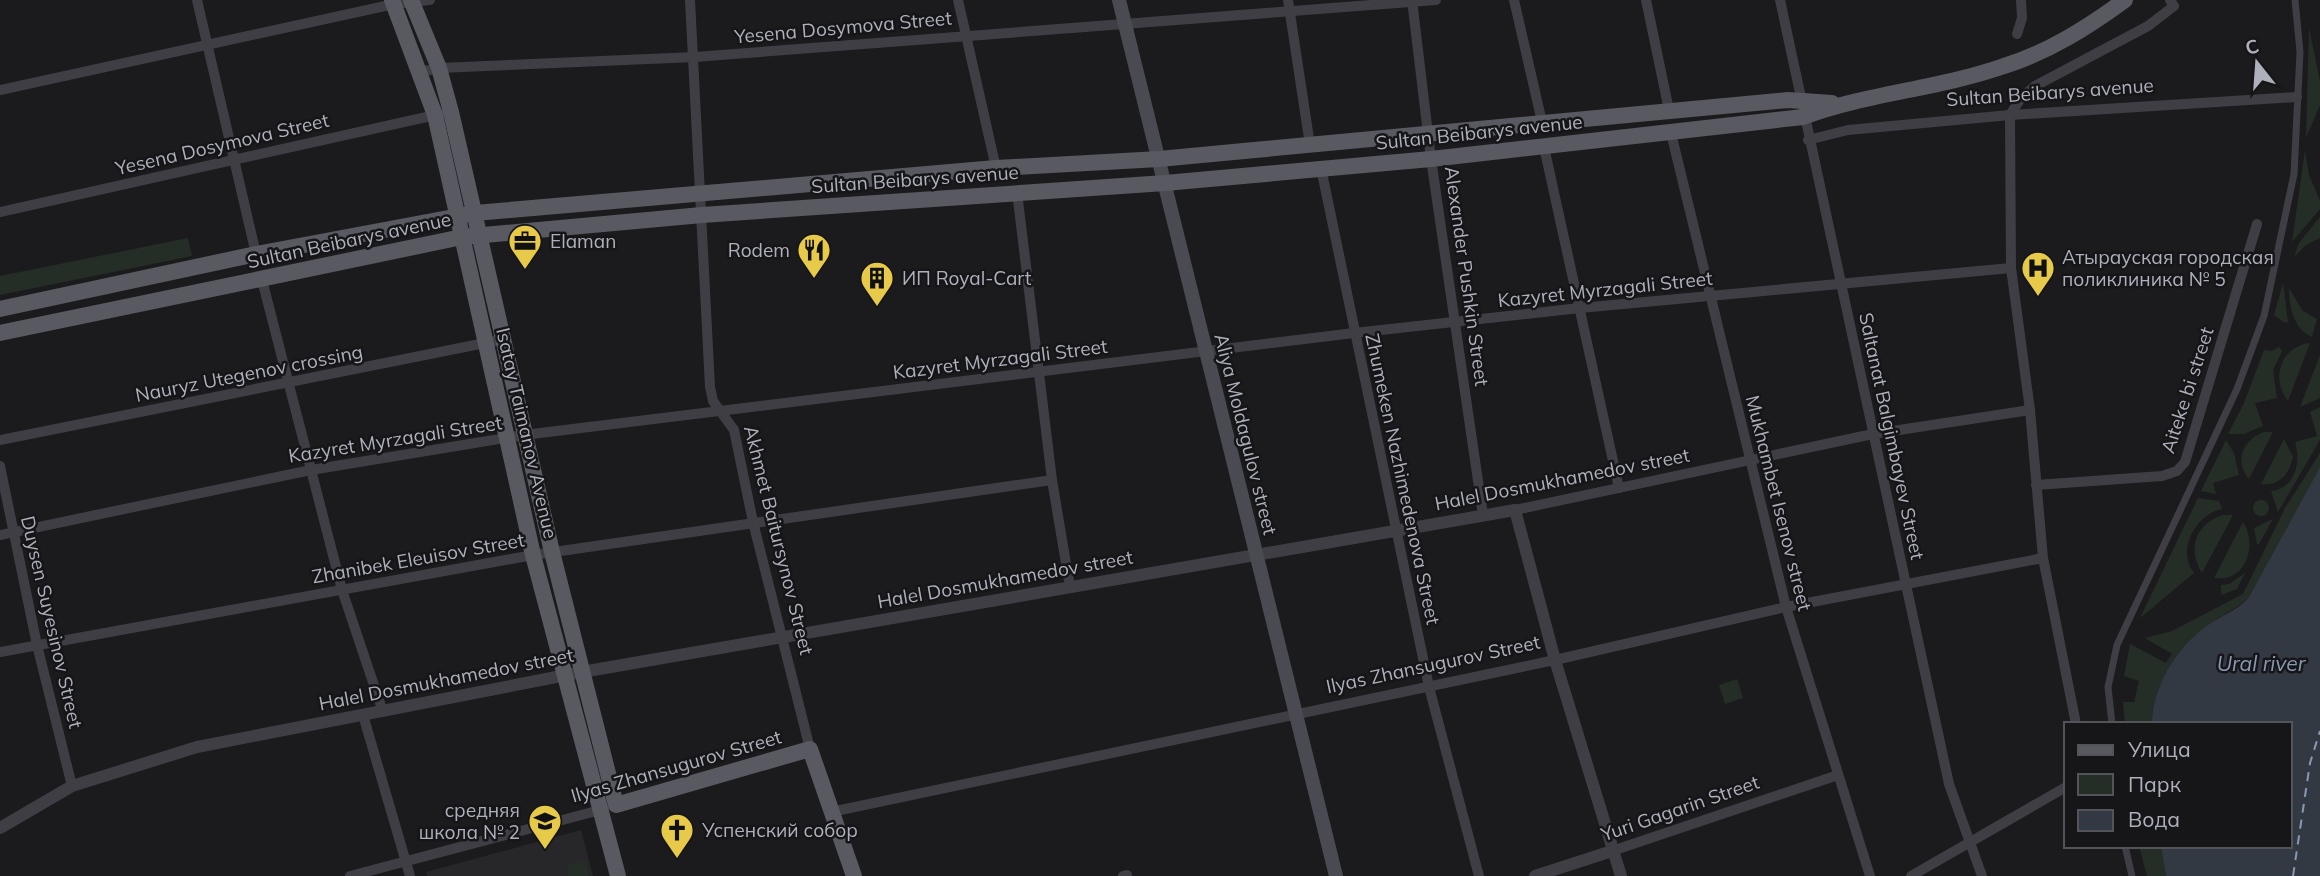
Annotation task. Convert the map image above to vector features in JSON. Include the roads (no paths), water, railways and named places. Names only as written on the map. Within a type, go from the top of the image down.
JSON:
[{"type":"main road","name":"Aliya Moldagulov street","points":[[1119,0],[1336,876]]},
{"type":"main road","name":"Sultan Beibarys avenue","points":[[0,333],[262,281],[462,237],[702,215],[1165,183],[1431,159],[1802,117],[1838,104],[2005,66],[2078,32],[2125,0]]},
{"type":"main road","name":"Isatay Taimanov Avenue","points":[[411,1],[439,68],[457,215],[533,555],[563,676],[608,808]]},
{"type":"main road","name":"Isatay Taimanov Avenue","points":[[393,2],[420,72],[443,113],[475,213],[505,339],[524,436],[582,672],[618,876]]},
{"type":"main road","name":"Sultan Beibarys avenue","points":[[0,309],[256,254],[457,215],[996,168],[1159,159],[1668,110],[1799,100],[1838,104]]},
{"type":"main road","points":[[852,181],[856,191],[854,204]]},
{"type":"main road","name":"Ilyas Zhansugurov Street","points":[[608,808],[810,749]]},
{"type":"main road","name":"Akhmet Baitursynov Street","points":[[810,749],[854,876]]},
{"type":"street","points":[[197,0],[256,254]]},
{"type":"street","points":[[0,90],[393,2],[430,0]]},
{"type":"street","name":"Akhmet Baitursynov Street","points":[[690,0],[710,387],[713,401],[734,430],[753,522],[810,749]]},
{"type":"street","points":[[958,0],[996,168]]},
{"type":"street","name":"Yesena Dosymova Street","points":[[420,72],[439,68],[695,57],[1124,22],[1288,5],[1436,0]]},
{"type":"street","points":[[1514,0],[1542,122]]},
{"type":"street","points":[[1646,0],[1668,110]]},
{"type":"street","name":"Saltanat Balgimbayev Street","points":[[1780,0],[1802,117],[1842,284],[1949,784],[1982,876]]},
{"type":"street","points":[[2017,34],[2022,18],[2021,0]]},
{"type":"street","points":[[2076,722],[2043,558],[2030,410],[2011,268],[2010,115],[2021,98],[2035,86],[2148,26],[2174,6],[2170,0]]},
{"type":"street","points":[[2112,722],[2108,687],[2117,645],[2237,390],[2261,324],[2294,174],[2300,52],[2295,0]]},
{"type":"street","name":"Alexander Pushkin Street","points":[[1413,1],[1431,159],[1483,515]]},
{"type":"street","points":[[1288,5],[1310,145]]},
{"type":"street","name":"Sultan Beibarys avenue","points":[[1808,140],[1848,130],[2010,115],[2297,97]]},
{"type":"street","name":"Yesena Dosymova Street","points":[[0,212],[443,113]]},
{"type":"street","name":"Mukhambet Isenov street","points":[[1671,133],[1786,607],[1870,876]]},
{"type":"street","points":[[1545,147],[1619,488]]},
{"type":"street","name":"Zhumeken Nazhimedenova Street","points":[[1321,168],[1429,687],[1479,876]]},
{"type":"street","points":[[1017,192],[1052,480],[1070,587]]},
{"type":"street","name":"Aiteke bi street","points":[[2036,485],[2162,476],[2177,471],[2185,462],[2257,224]]},
{"type":"street","name":"Kazyret Myrzagali Street","points":[[0,535],[311,470],[524,436],[1354,333],[1580,308],[2011,268]]},
{"type":"street","points":[[262,281],[342,590],[383,712]]},
{"type":"street","name":"Nauryz Utegenov crossing","points":[[0,440],[505,339]]},
{"type":"street","name":"Halel Dosmukhamedov street","points":[[0,828],[72,786],[197,747],[582,672],[1515,510],[1873,434],[2030,410]]},
{"type":"street","name":"Duysen Suyesinov Street","points":[[0,466],[37,645],[72,786]]},
{"type":"street","name":"Zhanibek Eleuisov Street","points":[[0,652],[533,555],[1052,480]]},
{"type":"street","points":[[1515,510],[1555,660],[1621,876]]},
{"type":"street","name":"Ilyas Zhansugurov Street","points":[[831,812],[1555,660],[1786,607],[2043,558]]},
{"type":"street","points":[[363,715],[410,876]]},
{"type":"street","name":"Yuri Gagarin Street","points":[[1535,876],[1838,775]]},
{"type":"street","points":[[1911,876],[2064,788]]},
{"type":"street","name":"Ilyas Zhansugurov Street","points":[[350,876],[608,808]]},
{"type":"street","points":[[2125,848],[2132,876]]},
{"type":"water","name":"Ural river","points":[[2320,467],[2320,876],[2166,876],[2161,848],[2292,848],[2292,722],[2152,722],[2157,694],[2179,652],[2202,630],[2237,608],[2249,597]]},
{"type":"place","name":"Elaman","points":[[525,271]]},
{"type":"place","name":"Rodem","points":[[814,280]]},
{"type":"place","name":"Атырауская городская поликлиника № 5","points":[[2038,298]]},
{"type":"place","name":"ИП Royal-Cart","points":[[877,308]]},
{"type":"place","name":"cредняя школа № 2","points":[[545,851]]},
{"type":"place","name":"Успенский собор","points":[[677,860]]}]
